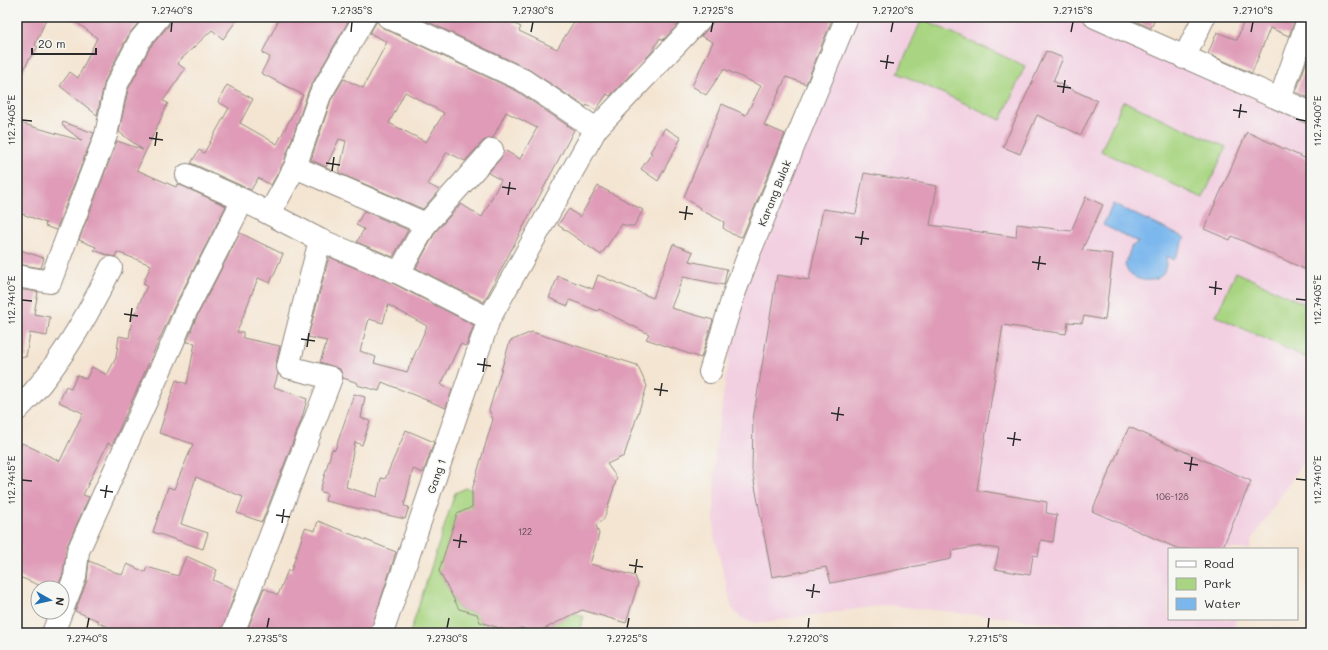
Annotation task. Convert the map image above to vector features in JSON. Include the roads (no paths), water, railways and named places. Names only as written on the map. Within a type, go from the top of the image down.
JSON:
[{"type":"street","points":[[17,276],[50,282],[106,135],[116,86],[140,40],[159,17]]},
{"type":"street","points":[[270,214],[295,167],[320,95],[365,17]]},
{"type":"street","points":[[388,17],[523,80],[596,129]]},
{"type":"street","name":"Gang 1","points":[[382,633],[489,319],[596,129],[702,17]]},
{"type":"street","name":"Karang Bulak","points":[[710,372],[734,294],[750,251],[847,17]]},
{"type":"street","points":[[1095,17],[1184,58],[1311,113]]},
{"type":"street","points":[[1184,58],[1204,17]]},
{"type":"street","points":[[1280,99],[1309,17]]},
{"type":"street","points":[[399,273],[426,224],[492,150]]},
{"type":"street","points":[[295,167],[426,224]]},
{"type":"street","points":[[187,175],[243,200],[320,240],[399,273],[489,319]]},
{"type":"street","points":[[70,590],[75,577],[78,551],[172,344],[184,312],[243,200]]},
{"type":"street","points":[[233,633],[331,378],[288,367],[320,240]]},
{"type":"street","points":[[17,410],[38,386],[69,344],[89,312],[111,268]]},
{"type":"street","points":[[53,633],[58,620]]},
{"type":"water","points":[[1113,204],[1185,238],[1174,260],[1167,256],[1166,266],[1161,276],[1152,280],[1142,280],[1129,273],[1125,265],[1131,247],[1138,242],[1103,225]]}]
